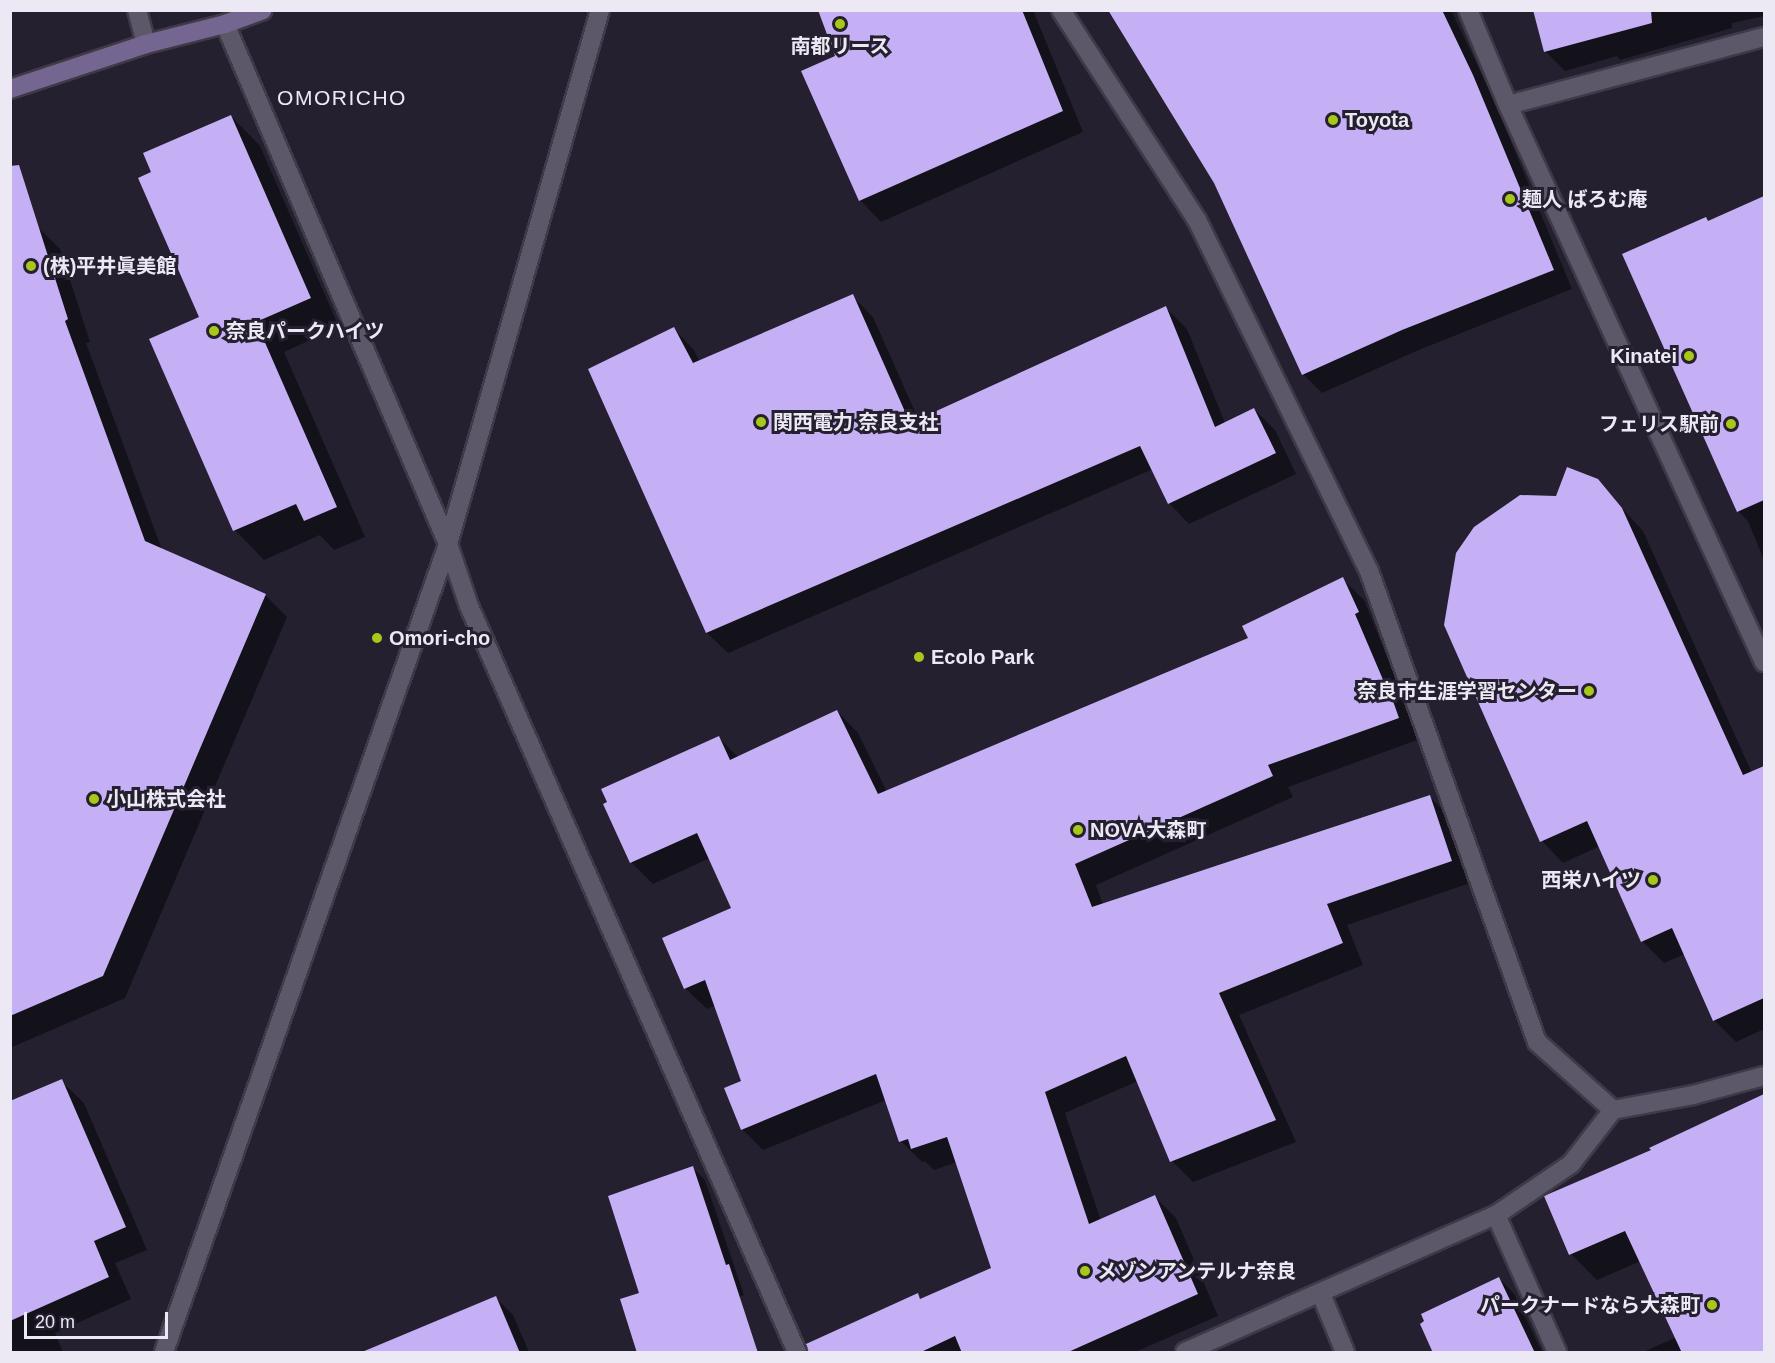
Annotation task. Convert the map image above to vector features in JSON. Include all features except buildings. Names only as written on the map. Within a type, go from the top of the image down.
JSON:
[{"type":"main road","points":[[10,89],[146,44],[225,24],[263,10]]},
{"type":"street","points":[[137,10],[146,44]]},
{"type":"street","points":[[164,1353],[447,544],[600,10]]},
{"type":"street","points":[[1061,10],[1197,220],[1369,571],[1537,1042],[1613,1110]]},
{"type":"street","points":[[1468,10],[1508,105],[1764,662]]},
{"type":"street","points":[[225,24],[447,544],[474,617],[798,1353]]},
{"type":"street","points":[[1508,105],[1764,37]]},
{"type":"street","points":[[1185,1353],[1496,1215],[1571,1164],[1613,1110],[1693,1095],[1764,1076]]},
{"type":"street","points":[[1496,1215],[1557,1353]]},
{"type":"street","points":[[1321,1294],[1345,1353]]},
{"type":"place","name":"南都リース","points":[[840,24]]},
{"type":"place","name":"Toyota","points":[[1333,120]]},
{"type":"place","name":"麺人 ばろむ庵","points":[[1510,199]]},
{"type":"place","name":"(株)平井眞美館","points":[[31,266]]},
{"type":"place","name":"奈良パークハイツ","points":[[214,331]]},
{"type":"place","name":"Kinatei","points":[[1689,356]]},
{"type":"place","name":"関西電力 奈良支社","points":[[761,422]]},
{"type":"place","name":"フェリス駅前","points":[[1731,424]]},
{"type":"place","name":"Omori-cho","points":[[377,638]]},
{"type":"place","name":"Ecolo Park","points":[[919,657]]},
{"type":"place","name":"奈良市生涯学習センター","points":[[1589,691]]},
{"type":"place","name":"小山株式会社","points":[[94,799]]},
{"type":"place","name":"NOVA大森町","points":[[1078,830]]},
{"type":"place","name":"西栄ハイツ","points":[[1653,880]]},
{"type":"place","name":"メゾンアンテルナ奈良","points":[[1085,1271]]},
{"type":"place","name":"パークナードなら大森町","points":[[1712,1305]]},
{"type":"district","name":"OMORICHO","points":[[342,98]]}]
